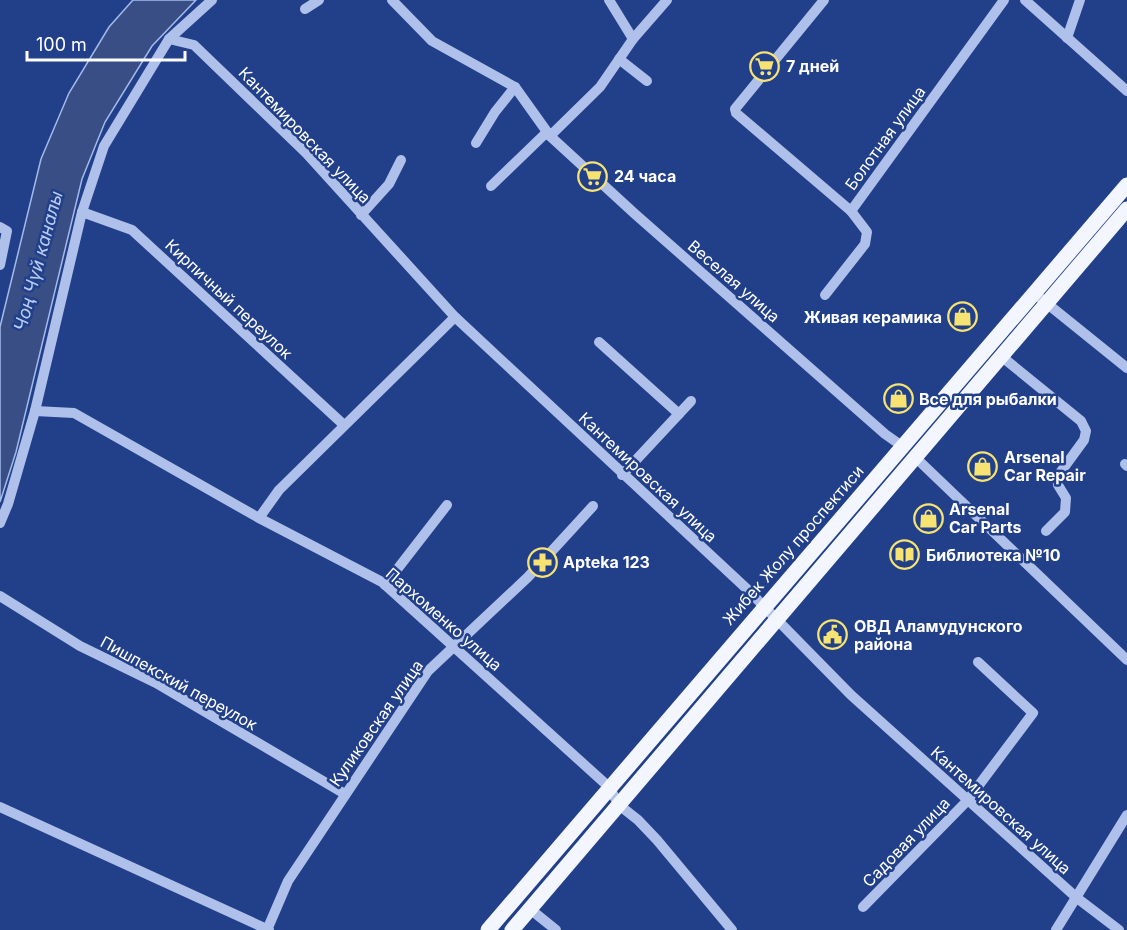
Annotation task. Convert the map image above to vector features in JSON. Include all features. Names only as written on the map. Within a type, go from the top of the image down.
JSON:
[{"type":"main road","name":"Жибек Жолу проспектиси","points":[[488,930],[1127,185]]},
{"type":"main road","points":[[512,930],[1127,209]]},
{"type":"street","points":[[0,523],[8,504],[35,411],[82,212],[104,146],[169,39],[212,0]]},
{"type":"street","points":[[305,9],[319,0]]},
{"type":"street","name":"Веселая улица","points":[[392,0],[432,41],[515,87],[548,134],[661,237],[902,446]]},
{"type":"street","points":[[609,0],[633,39]]},
{"type":"street","points":[[491,186],[600,87],[633,39],[666,0]]},
{"type":"street","points":[[824,0],[735,109],[736,113],[851,211]]},
{"type":"street","name":"Болотная улица","points":[[825,295],[865,244],[867,232],[851,211],[1004,0]]},
{"type":"street","points":[[1066,38],[1080,0]]},
{"type":"street","points":[[1030,2],[1066,38],[1127,91]]},
{"type":"street","name":"Кантемировская улица","points":[[169,39],[194,45],[306,153],[455,317],[764,607],[851,695],[1077,898],[1119,930]]},
{"type":"street","points":[[619,59],[647,81]]},
{"type":"street","points":[[476,143],[495,112],[515,87]]},
{"type":"street","points":[[362,215],[389,184],[402,160]]},
{"type":"street","name":"Кирпичный переулок","points":[[82,212],[132,230],[344,426]]},
{"type":"street","points":[[0,265],[3,235]]},
{"type":"street","points":[[1034,293],[1127,368]]},
{"type":"street","points":[[259,518],[279,490],[455,317]]},
{"type":"street","points":[[599,342],[679,414]]},
{"type":"street","points":[[1001,356],[1081,421],[1086,431],[1084,440],[1057,477],[1058,485],[1066,498],[1065,512],[1046,531]]},
{"type":"street","points":[[622,475],[691,401]]},
{"type":"street","name":"Пархоменко улица","points":[[35,411],[74,413],[259,518],[385,585],[609,787],[619,805],[638,820],[657,840],[732,930]]},
{"type":"street","points":[[915,457],[1127,660]]},
{"type":"street","points":[[385,585],[447,505]]},
{"type":"street","name":"Куликовская улица","points":[[268,930],[288,881],[428,671],[528,578],[593,506]]},
{"type":"street","name":"Пишпекский переулок","points":[[0,596],[80,646],[156,683],[345,794]]},
{"type":"street","name":"Садовая улица","points":[[863,907],[968,801],[1033,713],[978,662]]},
{"type":"street","points":[[0,807],[268,930]]},
{"type":"street","points":[[1056,930],[1127,815]]},
{"type":"street","points":[[530,909],[556,930]]},
{"type":"water","name":"Чоң Чүй каналы","points":[[133,0],[196,0],[152,46],[105,122],[82,179],[16,452],[0,502],[0,327],[41,159],[69,93],[109,27]]},
{"type":"place","name":"7 дней","points":[[765,66]]},
{"type":"place","name":"24 часа","points":[[593,176]]},
{"type":"place","name":"Живая керамика","points":[[963,317]]},
{"type":"place","name":"Все для рыбалки","points":[[898,399]]},
{"type":"place","name":"Arsenal Car Repair","points":[[983,466]]},
{"type":"place","name":"Arsenal Car Parts","points":[[928,518]]},
{"type":"place","name":"Библиотека №10","points":[[905,555]]},
{"type":"place","name":"Apteka 123","points":[[542,562]]},
{"type":"place","name":"ОВД Аламудунского района","points":[[833,635]]}]
